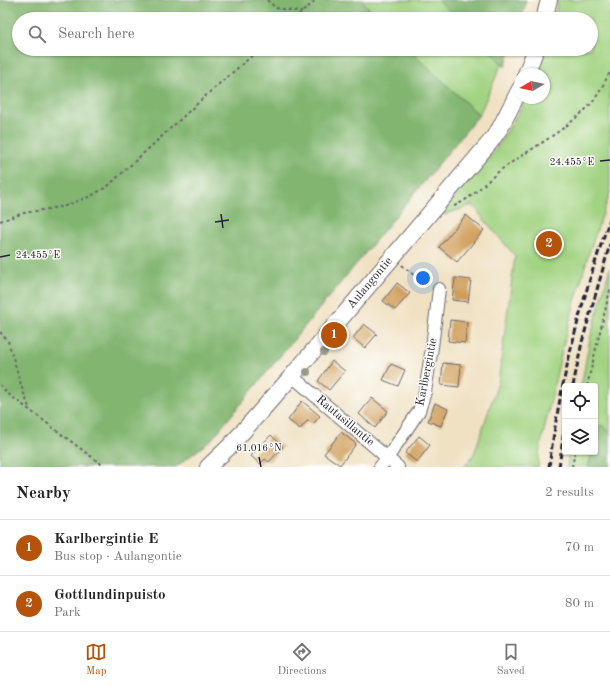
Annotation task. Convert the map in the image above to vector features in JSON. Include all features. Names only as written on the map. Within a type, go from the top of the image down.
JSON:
[{"type":"main road","points":[[546,12],[549,0]]},
{"type":"main road","points":[[528,68],[533,56]]},
{"type":"main road","name":"Aulangontie","points":[[208,467],[230,446],[292,376],[491,141],[514,101]]},
{"type":"street","name":"Karlbergintie","points":[[380,467],[419,411],[425,392],[435,287]]},
{"type":"street","name":"Rautasillantie","points":[[292,376],[398,467]]},
{"type":"path","points":[[267,0],[276,8],[302,12],[316,0]]},
{"type":"path","points":[[0,220],[24,213],[65,206],[91,196],[108,186],[212,90],[252,56]]},
{"type":"path","points":[[450,208],[468,199],[501,170],[561,130],[590,106],[604,85],[610,72]]},
{"type":"path","points":[[406,269],[422,282],[435,287]]},
{"type":"path","points":[[588,383],[610,290]]},
{"type":"path","points":[[0,332],[8,342],[22,388],[31,411]]},
{"type":"path","points":[[592,364],[597,365]]},
{"type":"path","points":[[0,385],[7,393],[105,467]]},
{"type":"path","points":[[572,467],[574,455]]},
{"type":"green space","points":[[0,0],[362,0],[371,12],[12,12],[12,56],[416,56],[479,115],[211,440],[176,467],[0,467]]},
{"type":"green space","points":[[362,0],[438,0],[450,12],[371,12]]},
{"type":"green space","points":[[438,0],[526,0],[523,12],[450,12]]},
{"type":"green space","points":[[558,0],[610,0],[610,193],[588,256],[564,341],[539,453],[538,467],[464,467],[474,454],[498,383],[515,256],[472,205],[444,215],[443,210],[497,148],[523,104],[550,104],[550,68],[538,68],[542,56],[598,56],[598,12],[555,12]]},
{"type":"green space","points":[[416,56],[495,56],[502,63],[479,115]]},
{"type":"green space","points":[[495,56],[509,56],[505,67]]},
{"type":"green space","points":[[610,268],[610,467],[567,467],[569,455],[598,455],[598,383],[582,383],[590,339]]},
{"type":"green space","points":[[600,425],[604,426],[610,433],[610,467],[588,467],[591,455],[598,455],[598,432]]},
{"type":"building","points":[[466,215],[484,230],[457,262],[439,247]]},
{"type":"building","points":[[455,278],[471,280],[468,302],[452,300]]},
{"type":"building","points":[[397,283],[410,293],[395,310],[383,301]]},
{"type":"building","points":[[450,320],[467,322],[465,343],[448,341]]},
{"type":"building","points":[[364,324],[377,334],[365,348],[353,338]]},
{"type":"building","points":[[332,361],[345,371],[329,390],[318,381]]},
{"type":"building","points":[[443,363],[461,365],[459,387],[441,385]]},
{"type":"building","points":[[391,364],[405,370],[398,386],[383,380]]},
{"type":"building","points":[[372,398],[388,411],[375,428],[359,414]]},
{"type":"building","points":[[302,401],[320,416],[313,424],[308,420],[300,429],[288,420]]},
{"type":"building","points":[[435,403],[448,409],[441,426],[428,421]]},
{"type":"building","points":[[341,432],[356,444],[340,465],[324,454]]},
{"type":"building","points":[[271,435],[283,447],[269,462],[265,459],[260,464],[251,456]]},
{"type":"building","points":[[419,436],[430,445],[417,462],[405,453]]},
{"type":"railway","points":[[549,467],[565,373],[581,310],[610,219]]},
{"type":"railway","points":[[574,383],[582,342],[610,244]]},
{"type":"railway","points":[[559,467],[562,446]]},
{"type":"place","name":"Gottlundinpuisto","points":[[549,244]]},
{"type":"place","name":"Karlbergintie E","points":[[334,335]]}]
